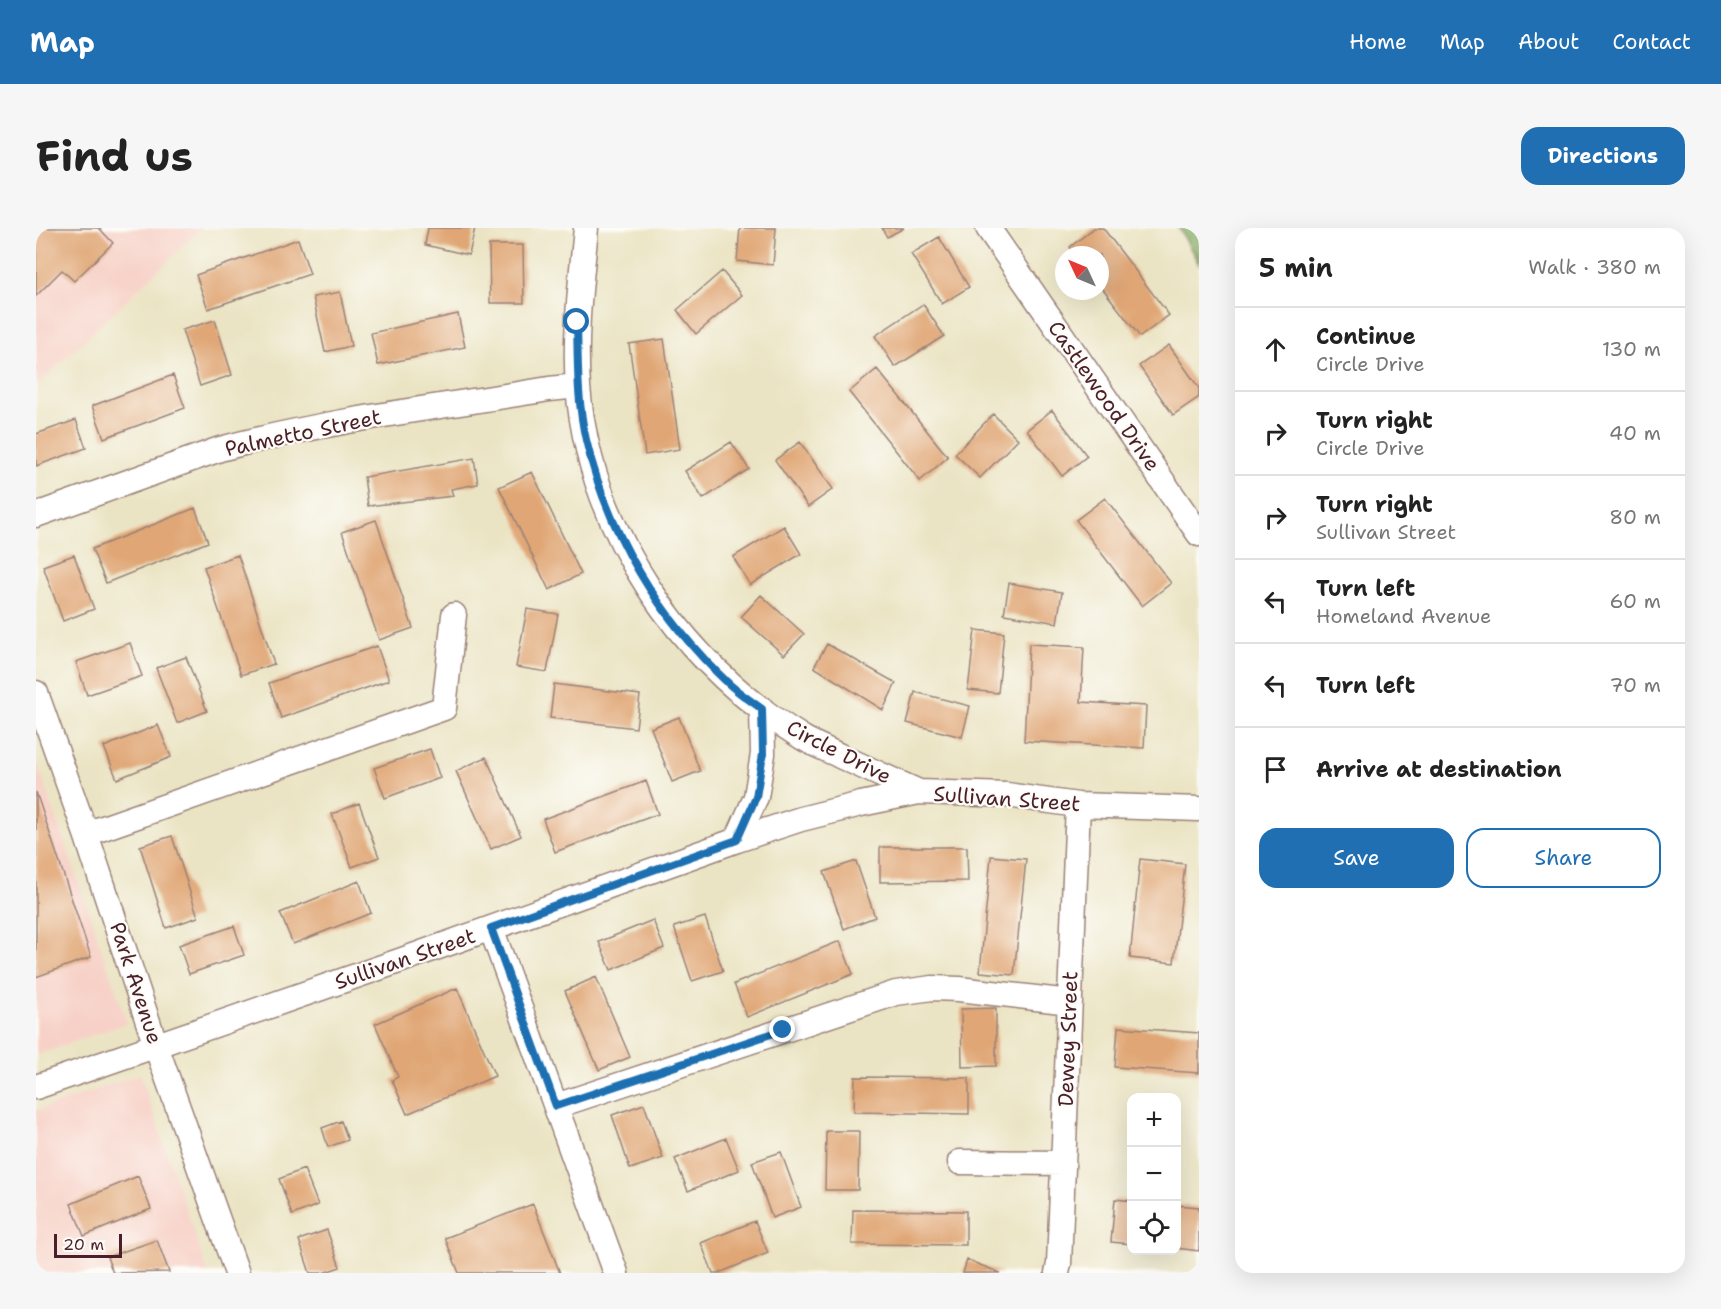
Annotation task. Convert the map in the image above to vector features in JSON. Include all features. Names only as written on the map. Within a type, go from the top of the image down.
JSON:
[{"type":"street","name":"Circle Drive","points":[[586,228],[577,322],[578,386],[585,439],[599,485],[636,568],[662,609],[694,648],[731,686],[804,739],[919,792]]},
{"type":"street","name":"Castlewood Drive","points":[[988,228],[1199,534]]},
{"type":"street","name":"Palmetto Street","points":[[36,515],[242,443],[339,423],[578,386]]},
{"type":"street","points":[[86,834],[444,708],[454,615]]},
{"type":"street","name":"Park Avenue","points":[[36,693],[86,834],[156,1046],[237,1273]]},
{"type":"street","name":"Circle Drive","points":[[737,840],[756,797],[763,754],[762,709]]},
{"type":"street","name":"Sullivan Street","points":[[36,1088],[737,840],[801,819],[861,804],[919,792],[1007,795],[1078,805],[1199,809]]},
{"type":"street","name":"Dewey Street","points":[[1057,1273],[1078,805]]},
{"type":"street","points":[[491,928],[616,1273]]},
{"type":"street","points":[[556,1106],[896,993],[932,988],[959,989],[1070,1002]]},
{"type":"street","points":[[960,1161],[1063,1163]]},
{"type":"shaded area","points":[[36,228],[202,228],[36,386]]},
{"type":"shaded area","points":[[36,759],[127,1023],[36,1055]]},
{"type":"shaded area","points":[[140,1074],[208,1273],[36,1273],[36,1111]]},
{"type":"green space","points":[[1179,228],[1199,228],[1199,264]]},
{"type":"building","points":[[36,228],[99,228],[113,243],[74,281],[62,270],[36,296]]},
{"type":"building","points":[[428,228],[475,228],[469,255],[425,245]]},
{"type":"building","points":[[740,228],[776,228],[773,265],[737,261]]},
{"type":"building","points":[[882,228],[904,228],[887,237]]},
{"type":"building","points":[[1094,228],[1103,228],[1169,315],[1140,337],[1109,297],[1109,246],[1071,246]]},
{"type":"building","points":[[939,237],[969,287],[942,304],[911,254]]},
{"type":"building","points":[[298,239],[310,274],[208,309],[196,275]]},
{"type":"building","points":[[489,245],[523,245],[524,303],[490,303]]},
{"type":"building","points":[[722,271],[742,295],[696,334],[677,310]]},
{"type":"building","points":[[340,292],[351,346],[325,352],[313,297]]},
{"type":"building","points":[[923,304],[944,336],[895,367],[875,336]]},
{"type":"building","points":[[458,314],[465,347],[378,365],[371,333]]},
{"type":"building","points":[[215,320],[232,375],[200,386],[182,330]]},
{"type":"building","points":[[664,339],[680,449],[645,455],[629,344]]},
{"type":"building","points":[[1169,345],[1199,388],[1199,397],[1173,415],[1139,366]]},
{"type":"building","points":[[877,369],[948,457],[920,481],[849,392]]},
{"type":"building","points":[[173,375],[185,408],[104,438],[92,406]]},
{"type":"building","points":[[1052,410],[1087,456],[1062,476],[1027,430]]},
{"type":"building","points":[[993,414],[1018,439],[980,478],[955,454]]},
{"type":"building","points":[[76,420],[86,448],[36,466],[36,434]]},
{"type":"building","points":[[731,442],[749,469],[703,499],[685,471]]},
{"type":"building","points":[[800,442],[833,489],[808,507],[775,460]]},
{"type":"building","points":[[474,458],[478,484],[451,489],[453,496],[368,506],[364,477]]},
{"type":"building","points":[[532,472],[581,574],[549,590],[499,487]]},
{"type":"building","points":[[1105,498],[1171,583],[1142,606],[1076,520]]},
{"type":"building","points":[[195,508],[208,542],[106,583],[92,549]]},
{"type":"building","points":[[376,520],[413,628],[379,640],[342,532]]},
{"type":"building","points":[[784,526],[801,554],[750,585],[733,557]]},
{"type":"building","points":[[74,555],[94,609],[63,621],[43,566]]},
{"type":"building","points":[[238,555],[274,664],[241,675],[204,567]]},
{"type":"building","points":[[1009,583],[1062,592],[1057,623],[1004,614]]},
{"type":"building","points":[[761,595],[804,634],[784,655],[741,617]]},
{"type":"building","points":[[527,609],[558,614],[547,672],[516,667]]},
{"type":"building","points":[[975,630],[1004,633],[998,693],[968,690]]},
{"type":"building","points":[[130,643],[142,676],[87,695],[76,662]]},
{"type":"building","points":[[827,644],[896,683],[883,710],[814,667]]},
{"type":"building","points":[[1029,644],[1084,647],[1081,702],[1146,706],[1144,748],[1024,741]]},
{"type":"building","points":[[377,646],[389,680],[281,718],[269,683]]},
{"type":"building","points":[[186,657],[207,711],[177,723],[156,668]]},
{"type":"building","points":[[554,684],[640,695],[636,728],[550,718]]},
{"type":"building","points":[[915,692],[970,706],[962,737],[907,723]]},
{"type":"building","points":[[679,717],[700,771],[672,782],[651,728]]},
{"type":"building","points":[[158,725],[171,757],[117,779],[104,747]]},
{"type":"building","points":[[430,749],[440,778],[385,798],[374,768]]},
{"type":"building","points":[[486,757],[521,836],[491,849],[456,771]]},
{"type":"building","points":[[646,781],[658,814],[555,852],[543,819]]},
{"type":"building","points":[[36,792],[91,957],[36,977]]},
{"type":"building","points":[[359,803],[379,857],[352,867],[332,814]]},
{"type":"building","points":[[172,836],[198,917],[166,928],[140,846]]},
{"type":"building","points":[[880,847],[967,847],[968,881],[880,882]]},
{"type":"building","points":[[991,856],[1026,859],[1014,975],[980,972]]},
{"type":"building","points":[[1140,859],[1185,864],[1174,963],[1130,958]]},
{"type":"building","points":[[856,861],[875,917],[844,929],[824,872]]},
{"type":"building","points":[[359,881],[371,913],[293,944],[280,913]]},
{"type":"building","points":[[705,917],[723,971],[692,981],[674,927]]},
{"type":"building","points":[[653,920],[664,948],[611,970],[599,942]]},
{"type":"building","points":[[234,926],[244,955],[189,974],[179,945]]},
{"type":"building","points":[[840,941],[853,974],[747,1017],[734,984]]},
{"type":"building","points":[[596,977],[630,1057],[599,1070],[565,991]]},
{"type":"building","points":[[457,988],[495,1076],[407,1114],[392,1080],[398,1077],[375,1024]]},
{"type":"building","points":[[996,1008],[996,1066],[962,1067],[961,1009]]},
{"type":"building","points":[[1118,1027],[1199,1033],[1199,1073],[1115,1067]]},
{"type":"building","points":[[855,1077],[969,1078],[969,1114],[854,1112]]},
{"type":"building","points":[[644,1104],[663,1158],[630,1169],[612,1115]]},
{"type":"building","points":[[341,1121],[348,1140],[328,1147],[322,1128]]},
{"type":"building","points":[[826,1131],[859,1131],[858,1190],[825,1190]]},
{"type":"building","points":[[726,1138],[739,1170],[688,1191],[675,1159]]},
{"type":"building","points":[[781,1152],[801,1207],[772,1218],[752,1162]]},
{"type":"building","points":[[304,1169],[318,1205],[292,1215],[279,1179]]},
{"type":"building","points":[[138,1176],[151,1209],[84,1236],[71,1204]]},
{"type":"building","points":[[1115,1199],[1127,1200],[1127,1244],[1111,1242]]},
{"type":"building","points":[[533,1204],[560,1273],[459,1273],[445,1238]]},
{"type":"building","points":[[1181,1205],[1199,1207],[1199,1251],[1181,1249]]},
{"type":"building","points":[[853,1210],[966,1211],[966,1245],[852,1244]]},
{"type":"building","points":[[755,1221],[768,1253],[719,1273],[713,1273],[701,1243]]},
{"type":"building","points":[[327,1230],[340,1267],[323,1273],[310,1273],[299,1240]]},
{"type":"building","points":[[157,1240],[169,1272],[113,1273],[107,1257]]},
{"type":"building","points":[[967,1260],[1001,1273],[963,1273]]},
{"type":"route","points":[[577,322],[578,386],[585,439],[599,485],[618,531],[636,568],[662,609],[694,648],[731,686],[762,709],[763,754],[756,797],[737,840],[491,928],[556,1106],[783,1030]]}]
